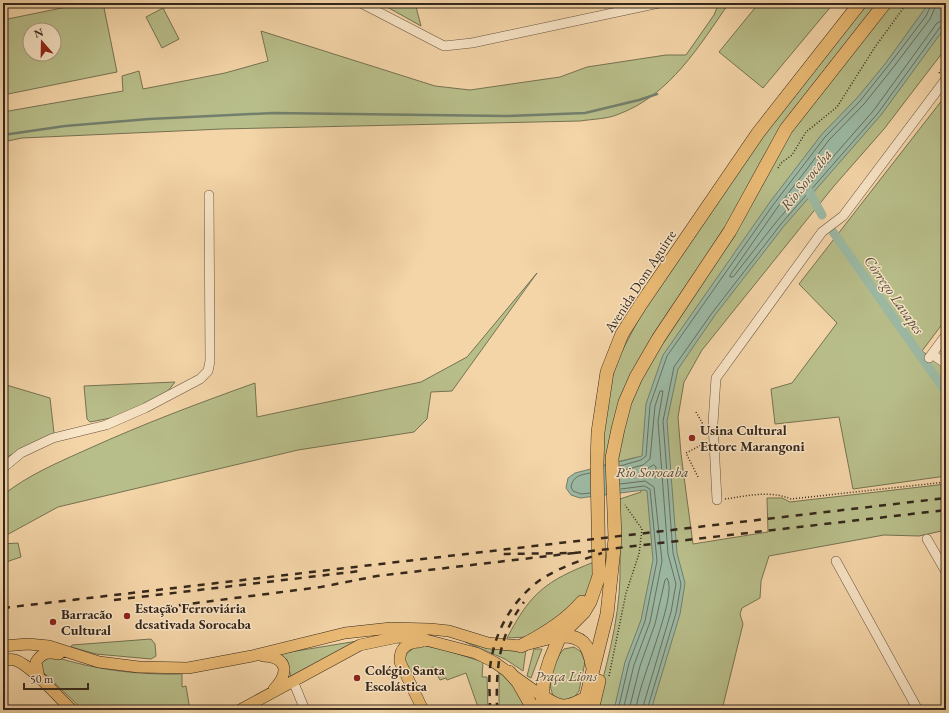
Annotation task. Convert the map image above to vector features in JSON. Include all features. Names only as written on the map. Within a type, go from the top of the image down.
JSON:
[{"type":"highway","points":[[542,696],[556,705],[572,706],[584,704],[607,614],[618,503],[612,458],[625,402],[636,377],[658,339],[730,231],[786,129],[885,3]]},
{"type":"highway","name":"Avenida Dom Aguirre","points":[[544,710],[542,696],[544,679],[550,660],[560,636],[584,612],[595,592],[599,576],[597,502],[598,432],[607,372],[622,334],[758,133],[857,6]]},
{"type":"highway","points":[[592,710],[610,636],[617,575],[615,539]]},
{"type":"highway","points":[[521,646],[545,633],[579,606],[591,591],[599,576]]},
{"type":"highway","points":[[560,636],[570,636],[585,644],[590,652],[593,669]]},
{"type":"highway","points":[[509,672],[518,682],[534,710]]},
{"type":"main road","points":[[39,678],[36,662],[45,653],[139,667],[188,668],[252,656],[344,634],[393,627],[420,627],[449,631],[488,643],[521,646],[560,636]]},
{"type":"main road","points":[[240,710],[360,645],[398,637],[422,639],[476,653],[509,672],[542,696]]},
{"type":"main road","points":[[423,710],[400,662],[400,655],[402,648],[409,643],[423,642],[438,644]]},
{"type":"main road","points":[[3,646],[28,644],[49,646],[99,662]]},
{"type":"main road","points":[[252,656],[272,657],[280,661],[283,666],[285,673],[283,680],[269,694]]},
{"type":"main road","points":[[7,660],[21,663],[72,710]]},
{"type":"street","points":[[361,3],[444,46],[472,43],[659,3]]},
{"type":"street","points":[[717,500],[713,423],[716,378],[822,232],[843,216],[946,78]]},
{"type":"street","points":[[3,468],[21,453],[53,438],[106,425],[145,408],[200,379],[208,371],[210,361],[209,196]]},
{"type":"street","points":[[946,335],[930,356],[946,364]]},
{"type":"street","points":[[927,539],[946,572]]},
{"type":"street","points":[[836,561],[918,710]]},
{"type":"street","points":[[293,681],[306,710]]},
{"type":"path","points":[[777,169],[781,163],[792,155],[806,132],[837,107],[875,47],[907,3]]},
{"type":"path","points":[[696,412],[707,433]]},
{"type":"path","points":[[698,477],[686,453],[711,440]]},
{"type":"path","points":[[717,500],[757,494],[783,496],[791,499],[946,482]]},
{"type":"path","points":[[608,679],[626,593],[639,554],[642,529],[618,503]]},
{"type":"green space","points":[[86,3],[103,3],[117,72],[3,95],[3,20]]},
{"type":"green space","points":[[380,3],[415,3],[421,26]]},
{"type":"green space","points":[[719,3],[729,3],[695,52],[669,82],[654,95],[637,105],[615,116],[605,118],[580,121],[222,129],[22,138],[3,142],[3,112],[123,91],[122,76],[139,71],[143,89],[225,73],[268,61],[261,31],[435,86],[470,90],[560,77],[587,67],[666,55],[686,55],[714,15]]},
{"type":"green space","points":[[759,3],[833,4],[763,88],[719,52]]},
{"type":"green space","points":[[867,3],[877,3],[774,139],[726,228],[652,338],[608,464],[601,466],[601,439],[612,378],[619,357],[647,303],[763,136]]},
{"type":"green space","points":[[891,3],[946,3],[946,48],[884,129],[834,186],[702,350],[684,382],[678,417],[681,454],[693,544],[768,532],[767,498],[782,498],[790,502],[946,484],[946,530],[919,536],[884,535],[769,556],[761,581],[760,598],[742,608],[740,614],[743,624],[722,710],[595,710],[615,627],[619,594],[620,558],[617,500],[641,492],[638,457],[617,462],[626,417],[639,382],[796,123]]},
{"type":"green space","points":[[163,8],[179,39],[162,48],[146,17]]},
{"type":"green space","points":[[946,95],[946,319],[922,351],[946,369],[946,476],[853,489],[839,417],[775,424],[771,389],[792,383],[837,323],[799,284]]},
{"type":"green space","points":[[537,273],[452,391],[431,392],[427,419],[414,432],[298,450],[58,507],[3,537],[3,495],[23,481],[44,469],[150,422],[213,398],[255,383],[257,417],[421,382],[467,357]]},
{"type":"green space","points":[[175,382],[168,391],[156,399],[116,417],[90,422],[87,419],[84,386]]},
{"type":"green space","points":[[3,384],[50,398],[54,433],[3,459]]},
{"type":"green space","points":[[18,543],[21,557],[3,563],[3,544]]},
{"type":"green space","points":[[594,562],[591,585],[584,597],[573,608],[528,637],[507,638],[524,609],[542,590],[564,575]]},
{"type":"green space","points":[[382,637],[291,678],[287,660],[278,654]]},
{"type":"green space","points":[[151,639],[155,644],[156,656],[151,659],[96,654],[71,647],[72,645]]},
{"type":"green space","points":[[466,640],[504,650],[526,650],[523,671],[505,659],[465,642]]},
{"type":"green space","points":[[418,645],[439,648],[483,662],[482,677],[487,677],[488,710],[479,710],[466,673],[447,680],[446,678],[440,680],[433,667],[421,671],[419,668],[408,673],[404,662],[406,654]]},
{"type":"green space","name":"Praça Lions","points":[[574,647],[581,652],[585,662],[579,691],[573,699],[564,703],[554,698],[550,685],[551,672],[556,660],[564,649]]},
{"type":"green space","points":[[534,649],[542,649],[531,678],[527,676]]},
{"type":"green space","points":[[55,657],[71,662],[117,671],[149,674],[182,674],[182,687],[186,686],[190,710],[83,710],[41,670],[42,660]]},
{"type":"green space","points":[[499,668],[501,669],[530,710],[499,710]]},
{"type":"water","name":"Rio Sorocaba","points":[[929,3],[946,3],[946,26],[881,115],[784,226],[715,315],[678,369],[667,421],[677,553],[685,583],[680,614],[651,710],[614,710],[625,662],[641,620],[653,560],[647,491],[644,490],[580,498],[571,495],[566,488],[568,478],[575,473],[642,456],[646,404],[663,355],[770,202],[822,134],[857,98],[885,64]]},
{"type":"waterway","points":[[3,135],[65,126],[149,119],[273,113],[506,116],[585,113],[639,100],[657,94]]},
{"type":"waterway","name":"Córrego Lavapes","points":[[806,186],[822,215]]},
{"type":"waterway","name":"Córrego Lavapes","points":[[833,232],[946,392]]},
{"type":"railway","points":[[3,608],[946,498]]},
{"type":"railway","points":[[574,553],[946,510]]},
{"type":"railway","points":[[165,607],[321,587],[377,576],[574,553],[501,554]]},
{"type":"railway","points":[[490,710],[489,686],[491,661],[497,637],[508,614],[524,594],[543,578],[564,567],[602,553]]},
{"type":"railway","points":[[114,600],[360,571]]},
{"type":"railway","points":[[497,710],[497,681],[500,653],[509,627],[524,602]]},
{"type":"place","name":"Usina Cultural Ettore Marangoni","points":[[692,438]]},
{"type":"place","name":"Estação Ferroviária desativada Sorocaba","points":[[127,616]]},
{"type":"place","name":"Barracão Cultural","points":[[53,622]]},
{"type":"place","name":"Colégio Santa Escolástica","points":[[357,678]]}]
